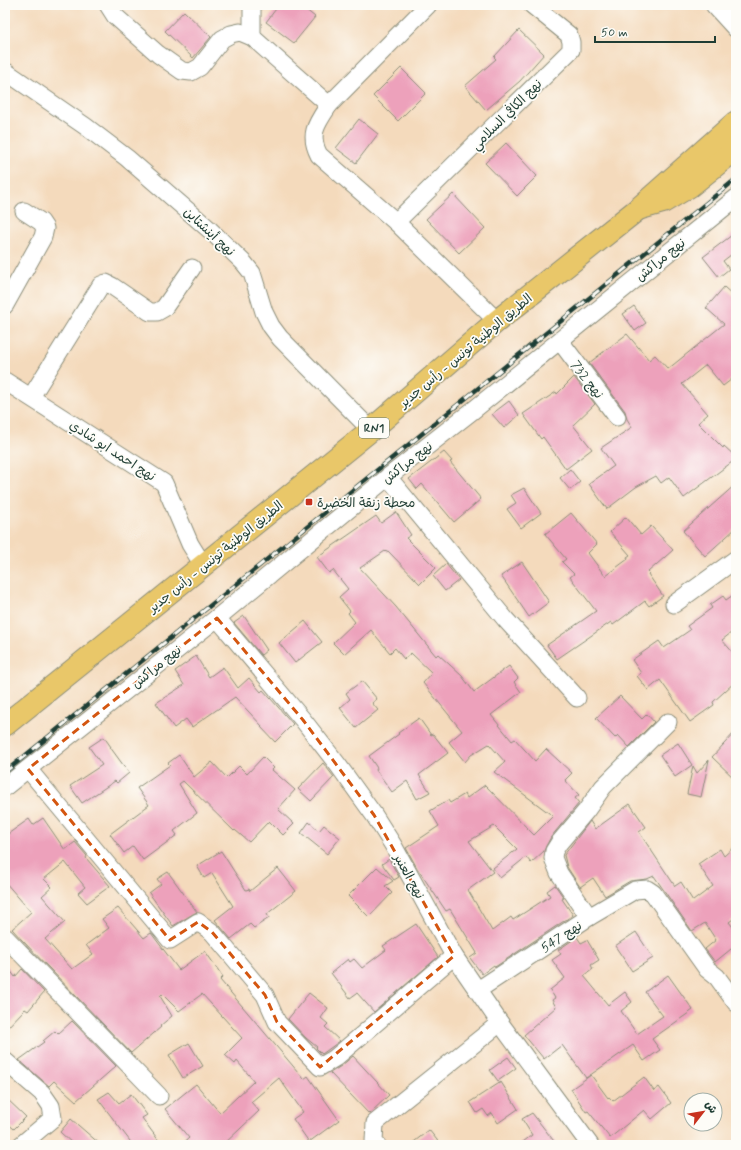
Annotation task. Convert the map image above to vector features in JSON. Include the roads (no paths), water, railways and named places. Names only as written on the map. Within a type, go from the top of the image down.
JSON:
[{"type":"main road","name":"الطريق الوطنية تونس - رأس جدير","points":[[5,725],[370,430],[497,321],[638,209],[736,122]]},
{"type":"main road","points":[[638,209],[663,202],[690,186],[736,149]]},
{"type":"street","points":[[108,5],[115,16],[158,54],[182,71],[191,72],[200,67],[222,39],[231,34],[240,32],[252,37],[329,105]]},
{"type":"street","points":[[252,5],[252,37]]},
{"type":"street","points":[[428,5],[329,105],[313,134],[314,146],[319,155],[396,222],[497,321]]},
{"type":"street","name":"نهج الكافي السلامي","points":[[396,222],[571,50],[572,42],[569,35],[532,5]]},
{"type":"street","points":[[714,5],[736,28]]},
{"type":"street","name":"نهج أينشتاين","points":[[5,71],[127,158],[210,230],[244,263],[252,273],[264,312],[271,326],[280,338],[370,430]]},
{"type":"street","name":"نهج مراكش","points":[[5,787],[217,618],[388,476],[560,341],[736,198]]},
{"type":"street","points":[[5,306],[43,237],[45,228],[41,222],[24,211]]},
{"type":"street","points":[[31,397],[101,286],[106,283],[150,312],[157,312],[164,308],[192,268]]},
{"type":"street","name":"نهج 732","points":[[560,341],[617,417]]},
{"type":"street","name":"نهج احمد ابو شادي","points":[[5,381],[164,483],[190,544],[203,565]]},
{"type":"street","points":[[388,476],[506,620],[577,698]]},
{"type":"street","points":[[674,604],[736,559]]},
{"type":"street","name":"نهج العنبر","points":[[217,618],[307,725],[374,815],[393,846],[454,956],[500,1023],[590,1145]]},
{"type":"street","points":[[589,917],[559,873],[553,858],[554,851],[603,787],[668,722]]},
{"type":"street","points":[[28,769],[170,940],[198,922],[212,932],[265,995],[277,1022],[320,1067],[335,1058],[454,956]]},
{"type":"street","name":"نهج 547","points":[[478,990],[589,917],[635,890],[647,889],[653,893],[707,969],[717,977],[736,1003]]},
{"type":"street","points":[[5,937],[159,1096]]},
{"type":"street","points":[[377,1145],[374,1141],[376,1122],[500,1023]]},
{"type":"street","points":[[5,1061],[42,1093],[51,1106],[53,1118],[21,1145]]},
{"type":"railway","points":[[5,772],[736,179]]},
{"type":"place","name":"محطة زنقة الخضرة","points":[[309,502]]}]
